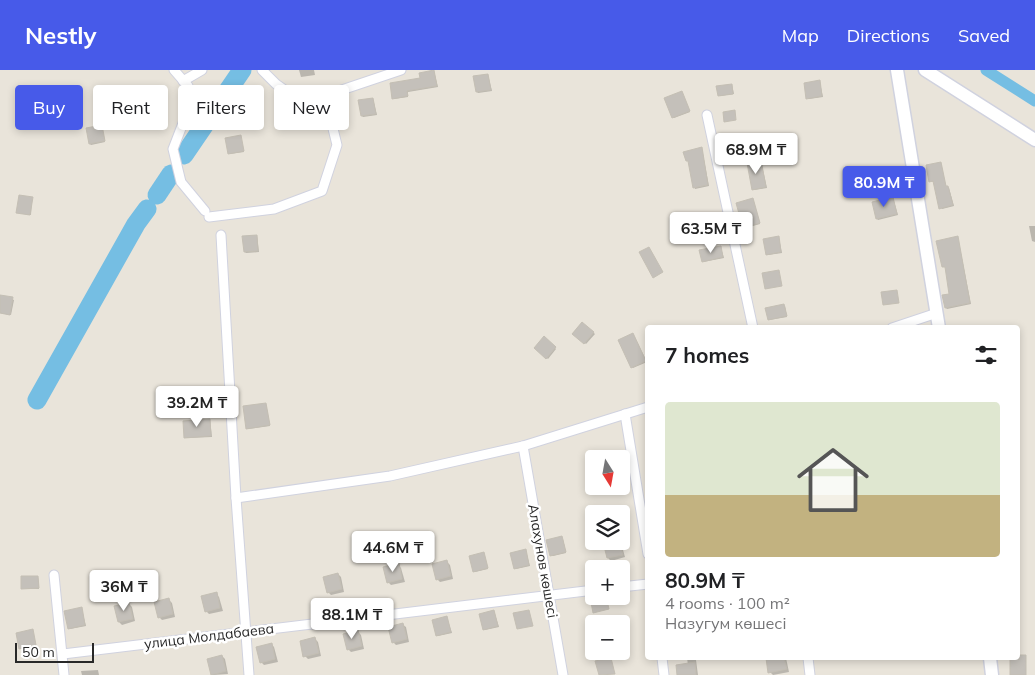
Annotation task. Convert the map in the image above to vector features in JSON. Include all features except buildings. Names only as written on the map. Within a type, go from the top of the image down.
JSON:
[{"type":"street","points":[[174,70],[188,86],[185,118],[173,149],[181,182],[207,214],[274,209],[322,191],[337,145],[333,130]]},
{"type":"street","points":[[183,81],[202,70]]},
{"type":"street","points":[[262,70],[277,85]]},
{"type":"street","points":[[349,88],[401,70]]},
{"type":"street","points":[[897,70],[939,325]]},
{"type":"street","points":[[926,70],[1035,140]]},
{"type":"street","points":[[707,115],[751,325]]},
{"type":"street","points":[[221,235],[248,675]]},
{"type":"street","points":[[901,325],[937,313]]},
{"type":"street","points":[[236,498],[390,476],[523,446],[645,408]]},
{"type":"street","points":[[625,414],[645,536]]},
{"type":"street","name":"Алахунов көшесі","points":[[523,446],[563,675]]},
{"type":"street","points":[[54,576],[64,675]]},
{"type":"street","points":[[630,586],[645,584]]},
{"type":"street","name":"улица Молдабаева","points":[[63,654],[585,591]]},
{"type":"street","points":[[662,660],[664,675]]},
{"type":"street","points":[[808,660],[810,675]]},
{"type":"street","points":[[990,660],[992,675]]},
{"type":"waterway","points":[[184,155],[242,70]]},
{"type":"waterway","points":[[986,70],[1035,101]]},
{"type":"waterway","points":[[157,195],[171,174]]},
{"type":"waterway","points":[[37,400],[136,224],[147,209]]}]
